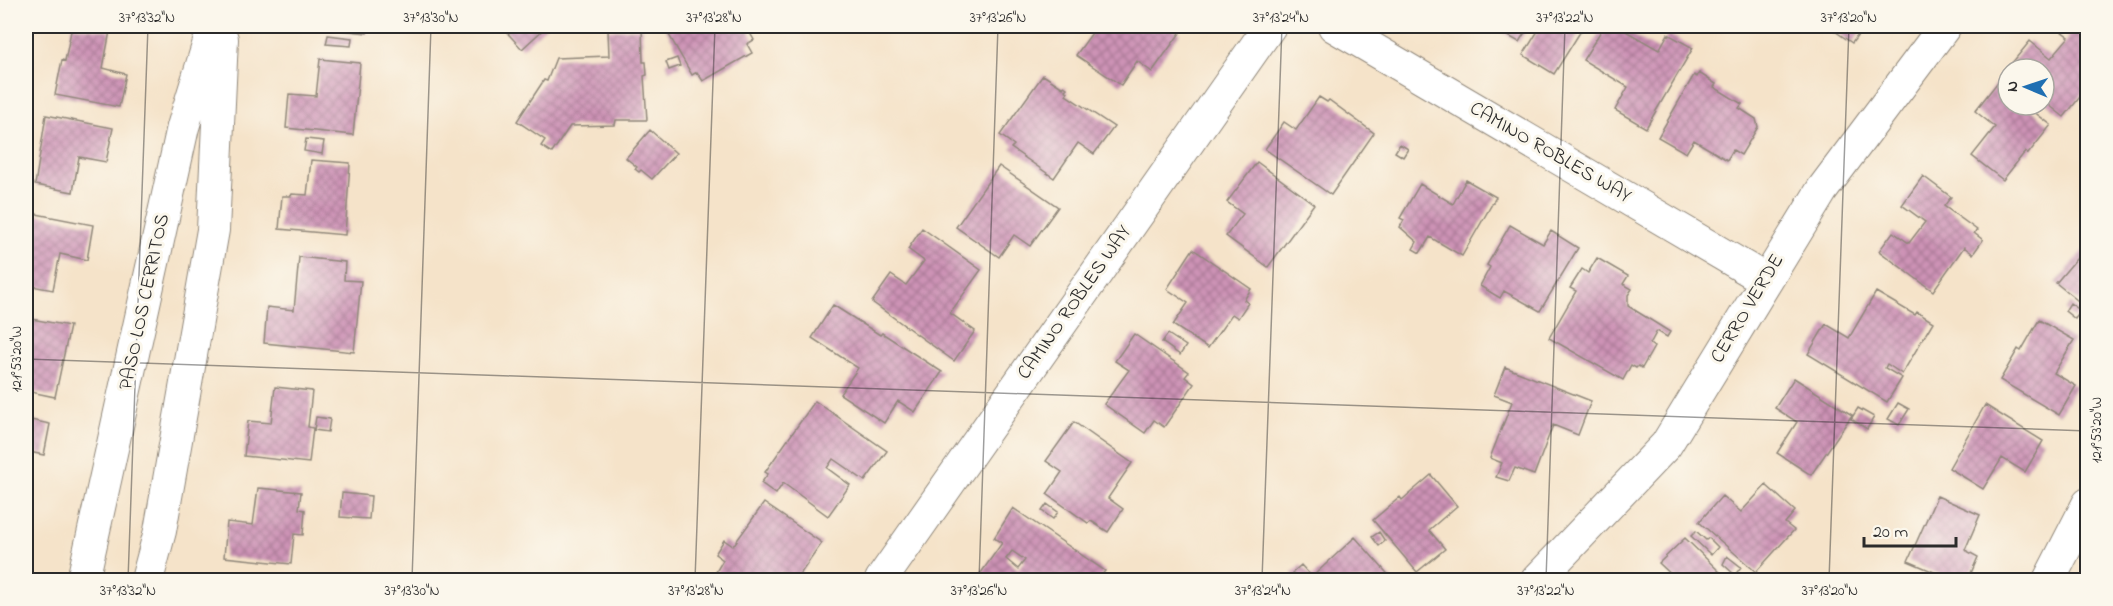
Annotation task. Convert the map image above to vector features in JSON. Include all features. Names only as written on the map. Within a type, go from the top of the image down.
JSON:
[{"type":"street","name":"PASO LOS CERRITOS","points":[[83,580],[183,127],[214,26]]},
{"type":"street","points":[[147,580],[160,531],[213,230],[222,26]]},
{"type":"street","name":"CAMINO ROBLES WAY","points":[[881,580],[1270,26]]},
{"type":"street","name":"CAMINO ROBLES WAY","points":[[1334,26],[1766,280]]},
{"type":"street","name":"CERRO VERDE","points":[[1537,580],[1666,445],[1822,189],[1945,26]]},
{"type":"street","points":[[2049,580],[2088,504]]},
{"type":"building","points":[[72,26],[110,31],[103,68],[126,74],[119,107],[55,95]]},
{"type":"building","points":[[311,26],[368,26],[367,33]]},
{"type":"building","points":[[501,26],[547,26],[522,49]]},
{"type":"building","points":[[664,26],[746,26],[754,40],[747,44],[752,53],[703,81],[697,72],[692,75]]},
{"type":"building","points":[[1097,26],[1169,26],[1180,33],[1152,72],[1137,61],[1121,85],[1076,55]]},
{"type":"building","points":[[1491,26],[1529,26],[1519,42]]},
{"type":"building","points":[[1541,26],[1584,26],[1554,74],[1523,55]]},
{"type":"building","points":[[1604,26],[1617,26],[1659,50],[1668,34],[1693,48],[1646,128],[1615,110],[1628,87],[1583,60]]},
{"type":"building","points":[[1835,26],[1865,26],[1852,43],[1832,29]]},
{"type":"building","points":[[2054,26],[2088,26],[2088,87],[2064,117],[2056,111],[2056,57],[2052,57],[2069,37]]},
{"type":"building","points":[[642,28],[643,62],[646,62],[647,75],[644,76],[647,120],[616,120],[615,125],[570,126],[552,153],[541,146],[545,140],[517,121],[544,80],[547,81],[556,58],[609,56],[608,30]]},
{"type":"building","points":[[328,35],[352,38],[351,46],[326,44]]},
{"type":"building","points":[[2030,41],[2050,57],[2017,57]]},
{"type":"building","points":[[677,58],[680,66],[669,70],[666,62]]},
{"type":"building","points":[[320,59],[360,63],[353,135],[286,128],[289,94],[316,96]]},
{"type":"building","points":[[1699,73],[1716,84],[1714,87],[1742,104],[1739,108],[1756,119],[1758,127],[1741,155],[1733,150],[1727,160],[1694,140],[1686,153],[1658,137],[1694,75],[1697,77]]},
{"type":"building","points":[[1043,75],[1063,88],[1064,86],[1067,88],[1066,95],[1114,127],[1094,154],[1078,143],[1054,178],[1011,148],[1014,145],[1000,135]]},
{"type":"building","points":[[1996,84],[1996,117],[2041,117],[2051,125],[2028,154],[2025,152],[2003,180],[1972,156],[1995,127],[1975,111]]},
{"type":"building","points":[[1319,97],[1327,102],[1329,100],[1374,133],[1331,195],[1265,149],[1284,122],[1296,130]]},
{"type":"building","points":[[46,115],[113,128],[106,162],[79,157],[73,192],[35,185]]},
{"type":"building","points":[[650,130],[676,153],[652,179],[641,170],[639,172],[635,169],[637,167],[626,158]]},
{"type":"building","points":[[306,139],[324,141],[322,154],[304,151]]},
{"type":"building","points":[[1400,144],[1408,149],[1403,157],[1395,152]]},
{"type":"building","points":[[311,160],[350,163],[345,235],[279,229],[282,196],[307,195]]},
{"type":"building","points":[[1257,162],[1314,204],[1268,267],[1226,236],[1243,214],[1227,202]]},
{"type":"building","points":[[999,166],[1058,207],[1030,246],[1014,235],[999,257],[956,227]]},
{"type":"building","points":[[1923,176],[1951,197],[1944,206],[1977,230],[1974,233],[1983,240],[1973,254],[1964,247],[1933,291],[1879,251],[1893,232],[1909,243],[1925,222],[1902,205]]},
{"type":"building","points":[[1466,180],[1496,197],[1462,256],[1430,237],[1420,253],[1413,249],[1417,242],[1400,227],[1404,220],[1400,218],[1420,184],[1453,204]]},
{"type":"building","points":[[26,212],[93,225],[87,260],[60,254],[53,290],[26,285]]},
{"type":"building","points":[[1510,225],[1543,244],[1551,231],[1578,248],[1540,311],[1504,291],[1500,298],[1480,286],[1490,267],[1487,265]]},
{"type":"building","points":[[922,228],[981,270],[950,313],[975,331],[954,361],[872,302],[891,275],[906,285],[924,261],[908,249]]},
{"type":"building","points":[[2088,245],[2088,309],[2056,283]]},
{"type":"building","points":[[1193,249],[1251,289],[1244,300],[1248,303],[1238,318],[1232,314],[1208,348],[1173,325],[1188,303],[1167,289]]},
{"type":"building","points":[[299,257],[345,262],[344,280],[361,281],[354,352],[264,343],[267,307],[294,310]]},
{"type":"building","points":[[1597,258],[1628,276],[1623,284],[1632,289],[1628,295],[1628,306],[1670,332],[1667,337],[1657,331],[1650,344],[1654,347],[1642,368],[1631,365],[1623,380],[1549,338],[1576,291],[1570,288],[1582,269],[1588,273]]},
{"type":"building","points":[[1876,292],[1915,315],[1917,312],[1933,322],[1902,374],[1887,364],[1885,368],[1902,378],[1887,402],[1808,354],[1826,324],[1849,338]]},
{"type":"building","points":[[2070,303],[2081,311],[2075,319],[2065,311]]},
{"type":"building","points":[[833,305],[880,335],[882,333],[942,372],[915,412],[898,401],[884,423],[840,394],[858,368],[812,338]]},
{"type":"building","points":[[26,318],[70,326],[55,397],[26,391]]},
{"type":"building","points":[[2039,320],[2074,340],[2054,373],[2076,386],[2059,415],[2000,380],[2018,349],[2021,351]]},
{"type":"building","points":[[1134,334],[1189,372],[1185,377],[1194,384],[1164,427],[1154,420],[1145,433],[1104,404],[1129,370],[1115,361]]},
{"type":"building","points":[[1168,334],[1186,346],[1180,355],[1162,342]]},
{"type":"building","points":[[1505,367],[1591,401],[1578,435],[1553,425],[1534,475],[1515,468],[1509,481],[1496,477],[1502,463],[1490,458],[1512,402],[1494,395]]},
{"type":"building","points":[[1794,378],[1852,415],[1811,475],[1777,453],[1797,422],[1775,408]]},
{"type":"building","points":[[275,387],[312,391],[308,427],[313,428],[309,463],[244,456],[248,421],[271,423]]},
{"type":"building","points":[[815,401],[887,451],[865,481],[833,459],[827,468],[850,485],[828,516],[783,483],[776,494],[761,483],[768,474],[765,472]]},
{"type":"building","points":[[1898,403],[1909,409],[1899,425],[1888,419]]},
{"type":"building","points":[[1985,405],[2043,441],[2025,472],[2002,458],[1983,489],[1949,468]]},
{"type":"building","points":[[1858,408],[1874,417],[1867,429],[1851,419]]},
{"type":"building","points":[[316,417],[330,419],[328,432],[314,430]]},
{"type":"building","points":[[26,419],[50,424],[44,455],[29,452],[27,466]]},
{"type":"building","points":[[1074,422],[1132,463],[1108,498],[1123,509],[1108,532],[1091,521],[1088,523],[1047,494],[1062,472],[1046,461]]},
{"type":"building","points":[[1431,475],[1457,506],[1429,530],[1445,549],[1417,572],[1373,520],[1400,497],[1402,500]]},
{"type":"building","points":[[1766,485],[1795,511],[1785,523],[1794,530],[1756,572],[1699,522],[1722,496],[1741,512]]},
{"type":"building","points":[[258,488],[301,492],[299,509],[305,510],[303,535],[294,534],[291,564],[224,557],[227,522],[253,525]]},
{"type":"building","points":[[342,493],[371,496],[369,519],[340,517]]},
{"type":"building","points":[[1937,496],[1980,515],[1965,550],[1978,557],[1968,580],[1953,580],[1908,561]]},
{"type":"building","points":[[764,503],[822,543],[796,580],[781,572],[774,580],[744,580],[733,573],[728,580],[718,580],[713,577],[723,560],[715,554],[724,540],[733,546]]},
{"type":"building","points":[[1047,504],[1058,512],[1053,519],[1042,511]]},
{"type":"building","points":[[1013,508],[1105,571],[1098,580],[976,580],[1002,543],[994,538]],"holes":[[[1012,551],[1025,560],[1018,569],[1006,559]]]},
{"type":"building","points":[[1696,531],[1706,540],[1709,538],[1718,547],[1711,555],[1691,536]]},
{"type":"building","points":[[1379,532],[1385,541],[1379,546],[1372,537]]},
{"type":"building","points":[[1355,537],[1393,580],[1298,580],[1292,573],[1301,565],[1312,577]]},
{"type":"building","points":[[1685,538],[1728,580],[1677,580],[1659,563]]},
{"type":"building","points":[[1727,556],[1741,567],[1735,575],[1723,564]]}]
